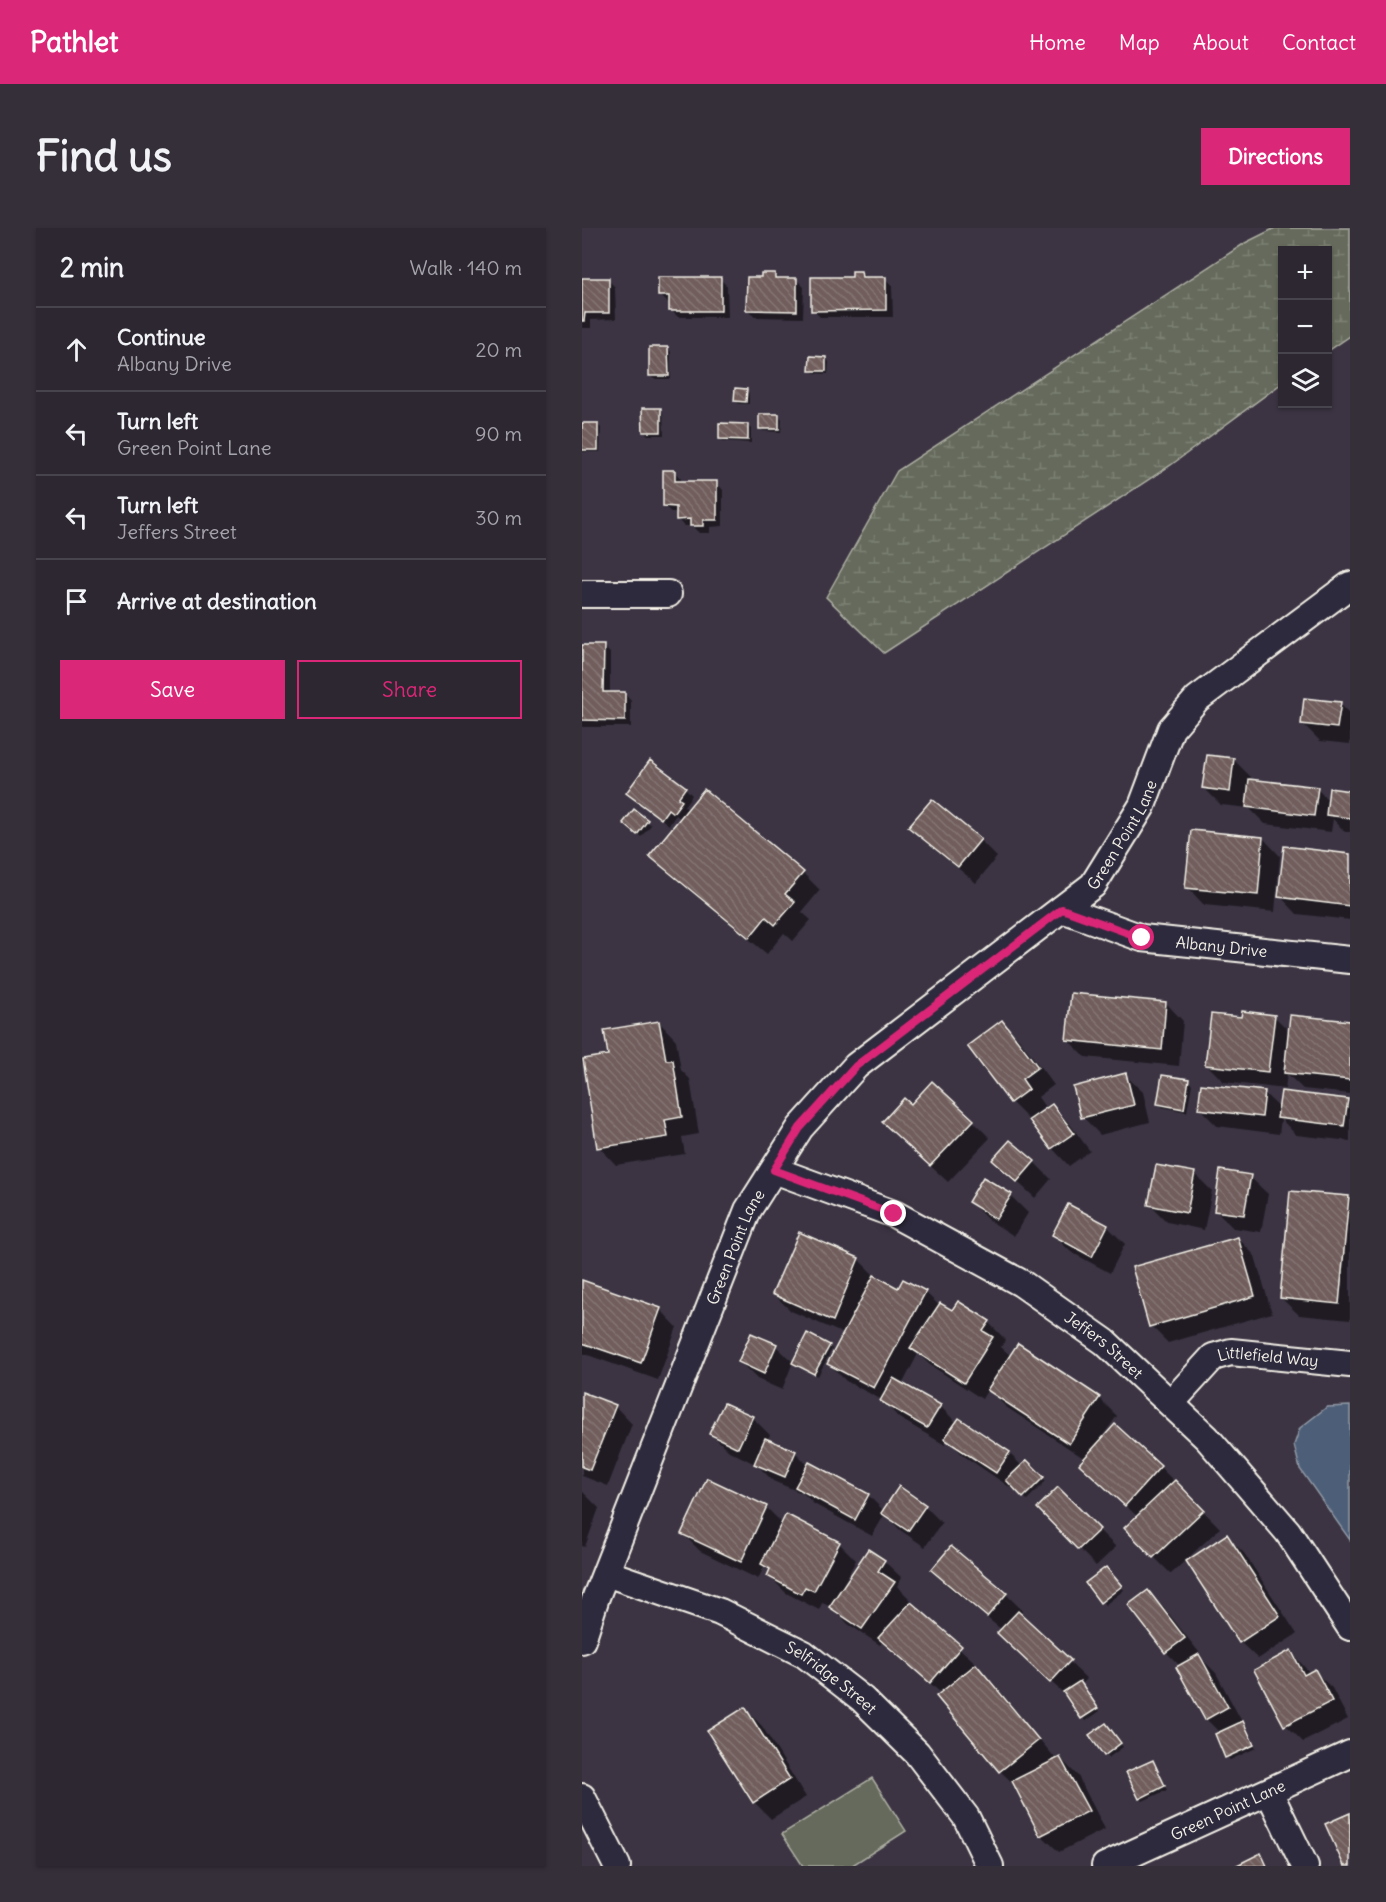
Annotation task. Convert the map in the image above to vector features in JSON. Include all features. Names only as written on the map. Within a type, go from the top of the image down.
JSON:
[{"type":"street","name":"Green Point Lane","points":[[582,1640],[748,1210],[800,1128],[856,1066],[1093,885],[1142,806],[1172,729],[1197,699],[1350,585]]},
{"type":"street","points":[[582,594],[668,594]]},
{"type":"street","name":"Albany Drive","points":[[1062,909],[1142,938],[1350,960]]},
{"type":"street","name":"Jeffers Street","points":[[774,1170],[894,1214],[1021,1282],[1105,1342],[1207,1438],[1288,1532],[1350,1627]]},
{"type":"street","name":"Littlefield Way","points":[[1171,1403],[1213,1357],[1231,1352],[1350,1364]]},
{"type":"street","name":"Selfridge Street","points":[[606,1574],[720,1612],[804,1654],[862,1699],[917,1753],[966,1817],[990,1866]]},
{"type":"street","name":"Green Point Lane","points":[[1105,1866],[1350,1754]]},
{"type":"street","points":[[1269,1792],[1305,1866]]},
{"type":"street","points":[[582,1797],[617,1866]]},
{"type":"green space","points":[[1275,228],[1350,228],[1350,336],[1332,348],[1332,246],[1278,246],[1278,386],[1171,465],[884,653],[826,597],[897,471],[1245,243]]},
{"type":"green space","points":[[872,1778],[906,1831],[851,1866],[803,1866],[782,1834]]},
{"type":"water","points":[[1350,1406],[1350,1540],[1300,1469],[1294,1445],[1300,1428],[1327,1407]]},
{"type":"building","points":[[852,271],[861,271],[862,277],[886,277],[886,310],[811,311],[811,277],[852,277]]},
{"type":"building","points":[[761,273],[775,273],[775,278],[797,278],[797,311],[746,310],[747,277],[761,277]]},
{"type":"building","points":[[658,277],[721,277],[721,311],[669,311],[669,296],[658,296]]},
{"type":"building","points":[[582,278],[609,278],[609,313],[585,313],[584,321],[582,321]]},
{"type":"building","points":[[649,347],[668,347],[669,376],[649,376]]},
{"type":"building","points":[[810,356],[826,357],[826,371],[809,371]]},
{"type":"building","points":[[735,388],[747,389],[746,402],[734,401]]},
{"type":"building","points":[[642,408],[661,408],[661,432],[643,432]]},
{"type":"building","points":[[759,414],[779,414],[779,429],[759,429]]},
{"type":"building","points":[[582,423],[598,423],[598,450],[582,450]]},
{"type":"building","points":[[719,423],[748,424],[748,440],[719,439]]},
{"type":"building","points":[[663,470],[675,470],[675,481],[717,481],[717,520],[703,520],[703,526],[690,526],[690,519],[676,520],[676,507],[663,506]]},
{"type":"building","points":[[582,645],[604,645],[603,692],[625,692],[625,721],[582,720]]},
{"type":"building","points":[[1304,698],[1341,702],[1337,728],[1301,724]]},
{"type":"building","points":[[1207,755],[1234,758],[1230,792],[1202,788]]},
{"type":"building","points":[[650,760],[686,787],[678,798],[682,801],[673,813],[668,809],[661,819],[626,793]]},
{"type":"building","points":[[1249,779],[1318,787],[1314,816],[1246,807]]},
{"type":"building","points":[[1329,788],[1350,791],[1350,818],[1326,815]]},
{"type":"building","points":[[704,789],[804,872],[785,894],[795,902],[775,925],[766,917],[749,938],[649,856]]},
{"type":"building","points":[[932,799],[981,839],[958,867],[908,827]]},
{"type":"building","points":[[634,809],[648,820],[637,835],[623,823]]},
{"type":"building","points":[[1191,830],[1263,837],[1258,895],[1185,888]]},
{"type":"building","points":[[1284,846],[1350,854],[1350,906],[1278,897]]},
{"type":"building","points":[[1071,993],[1166,1002],[1162,1050],[1066,1040]]},
{"type":"building","points":[[1242,1011],[1275,1015],[1268,1072],[1205,1065],[1211,1014],[1241,1017]]},
{"type":"building","points":[[1290,1015],[1350,1021],[1350,1080],[1284,1073]]},
{"type":"building","points":[[1002,1020],[1038,1067],[1022,1079],[1029,1089],[1010,1103],[967,1046]]},
{"type":"building","points":[[659,1021],[666,1060],[673,1060],[682,1117],[665,1120],[668,1137],[597,1148],[583,1059],[608,1055],[604,1030]]},
{"type":"building","points":[[1126,1073],[1134,1105],[1081,1118],[1073,1087]]},
{"type":"building","points":[[1162,1075],[1189,1079],[1184,1109],[1157,1104]]},
{"type":"building","points":[[932,1081],[974,1120],[930,1166],[882,1122],[904,1098],[911,1104]]},
{"type":"building","points":[[1201,1084],[1265,1091],[1262,1117],[1198,1109]]},
{"type":"building","points":[[1281,1091],[1348,1099],[1344,1126],[1277,1118]]},
{"type":"building","points":[[1052,1104],[1074,1133],[1051,1149],[1029,1120]]},
{"type":"building","points":[[1010,1140],[1035,1161],[1017,1182],[992,1160]]},
{"type":"building","points":[[1156,1165],[1195,1172],[1187,1213],[1148,1205]]},
{"type":"building","points":[[1220,1170],[1251,1175],[1244,1215],[1214,1211]]},
{"type":"building","points":[[983,1177],[1012,1194],[996,1219],[968,1202]]},
{"type":"building","points":[[1290,1191],[1349,1196],[1339,1304],[1280,1298]]},
{"type":"building","points":[[1068,1204],[1108,1225],[1092,1257],[1052,1235]]},
{"type":"building","points":[[799,1232],[859,1258],[833,1321],[772,1294]]},
{"type":"building","points":[[1238,1237],[1255,1296],[1149,1327],[1132,1267]]},
{"type":"building","points":[[874,1275],[898,1288],[903,1279],[926,1291],[874,1388],[827,1364]]},
{"type":"building","points":[[582,1280],[661,1308],[641,1363],[582,1343]]},
{"type":"building","points":[[958,1301],[990,1321],[983,1331],[993,1337],[964,1383],[910,1348],[940,1303],[952,1310]]},
{"type":"building","points":[[751,1333],[777,1344],[764,1374],[738,1362]]},
{"type":"building","points":[[807,1333],[830,1345],[814,1374],[792,1363]]},
{"type":"building","points":[[1018,1343],[1100,1397],[1069,1444],[987,1390]]},
{"type":"building","points":[[893,1378],[941,1405],[927,1428],[880,1401]]},
{"type":"building","points":[[582,1392],[616,1405],[590,1470],[582,1467]]},
{"type":"building","points":[[724,1403],[753,1416],[738,1448],[709,1434]]},
{"type":"building","points":[[959,1418],[1010,1452],[996,1473],[944,1439]]},
{"type":"building","points":[[1115,1424],[1161,1466],[1125,1506],[1079,1464]]},
{"type":"building","points":[[765,1438],[796,1451],[785,1477],[754,1464]]},
{"type":"building","points":[[1027,1460],[1044,1477],[1023,1498],[1006,1480]]},
{"type":"building","points":[[809,1462],[869,1494],[855,1520],[795,1487]]},
{"type":"building","points":[[707,1478],[767,1506],[741,1562],[681,1534]]},
{"type":"building","points":[[1175,1480],[1204,1510],[1153,1558],[1124,1528]]},
{"type":"building","points":[[899,1486],[926,1505],[908,1531],[881,1513]]},
{"type":"building","points":[[1058,1487],[1100,1529],[1078,1550],[1037,1508]]},
{"type":"building","points":[[786,1514],[840,1542],[814,1591],[805,1587],[801,1594],[767,1576],[770,1569],[761,1564]]},
{"type":"building","points":[[1227,1534],[1280,1616],[1239,1643],[1186,1561]]},
{"type":"building","points":[[951,1546],[1007,1593],[987,1617],[931,1570]]},
{"type":"building","points":[[868,1549],[885,1560],[878,1571],[895,1582],[862,1629],[829,1607]]},
{"type":"building","points":[[1106,1567],[1122,1586],[1100,1603],[1085,1583]]},
{"type":"building","points":[[1148,1590],[1185,1638],[1165,1653],[1128,1605]]},
{"type":"building","points":[[911,1602],[962,1646],[930,1683],[878,1638]]},
{"type":"building","points":[[1018,1611],[1071,1660],[1050,1683],[997,1633]]},
{"type":"building","points":[[1291,1650],[1304,1675],[1315,1669],[1332,1701],[1284,1726],[1254,1670]]},
{"type":"building","points":[[1199,1654],[1228,1707],[1205,1720],[1176,1667]]},
{"type":"building","points":[[976,1664],[1039,1740],[999,1772],[936,1696]]},
{"type":"building","points":[[1080,1681],[1098,1708],[1081,1719],[1063,1692]]},
{"type":"building","points":[[745,1707],[790,1779],[753,1803],[707,1731]]},
{"type":"building","points":[[1243,1721],[1254,1745],[1225,1758],[1215,1734]]},
{"type":"building","points":[[1106,1723],[1121,1743],[1104,1756],[1089,1735]]},
{"type":"building","points":[[1060,1757],[1089,1811],[1040,1836],[1012,1781]]},
{"type":"building","points":[[1153,1760],[1165,1786],[1139,1799],[1126,1772]]},
{"type":"building","points":[[1350,1813],[1350,1866],[1344,1866],[1325,1824]]},
{"type":"building","points":[[1261,1853],[1267,1866],[1235,1866]]},
{"type":"route","points":[[894,1214],[774,1170],[800,1128],[856,1066],[1062,909],[1142,938]]}]
